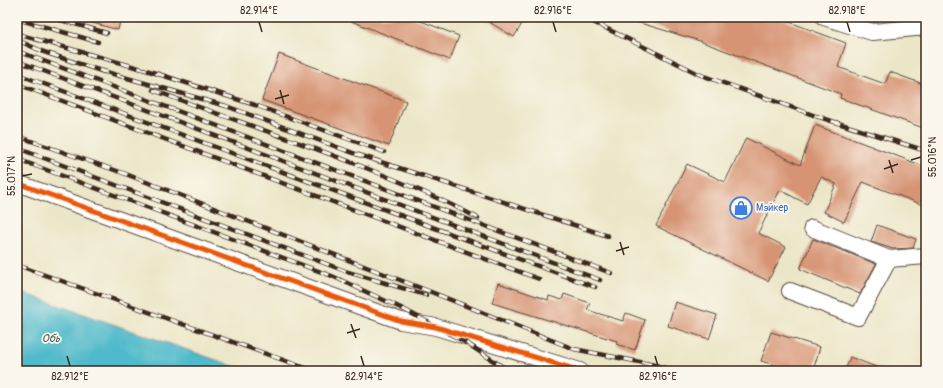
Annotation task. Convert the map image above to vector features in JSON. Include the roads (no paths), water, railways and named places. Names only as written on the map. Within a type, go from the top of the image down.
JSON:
[{"type":"street","points":[[824,17],[872,32],[926,27]]},
{"type":"street","points":[[17,183],[401,321],[436,327],[580,371]]},
{"type":"street","points":[[812,228],[889,259],[926,256]]},
{"type":"street","points":[[790,291],[858,317],[889,259]]},
{"type":"water","name":"Обь","points":[[17,291],[248,371],[17,371]]},
{"type":"railway","points":[[50,17],[107,33]]},
{"type":"railway","points":[[583,17],[701,75],[816,116],[926,151]]},
{"type":"railway","points":[[17,19],[98,42]]},
{"type":"railway","points":[[17,34],[146,70],[255,105],[384,152]]},
{"type":"railway","points":[[17,40],[44,52],[104,72]]},
{"type":"railway","points":[[17,51],[611,273]]},
{"type":"railway","points":[[17,61],[600,280]]},
{"type":"railway","points":[[99,70],[226,106],[356,154],[608,236]]},
{"type":"railway","points":[[17,74],[595,287]]},
{"type":"railway","points":[[17,84],[539,279]]},
{"type":"railway","points":[[153,90],[399,181],[478,218]]},
{"type":"railway","points":[[17,136],[123,173],[574,349],[655,365],[674,371]]},
{"type":"railway","points":[[17,148],[348,272],[426,295]]},
{"type":"railway","points":[[17,159],[332,276],[401,308],[465,342],[509,371]]},
{"type":"railway","points":[[17,265],[314,371]]},
{"type":"place","name":"Мэйкер","points":[[741,208]]}]
